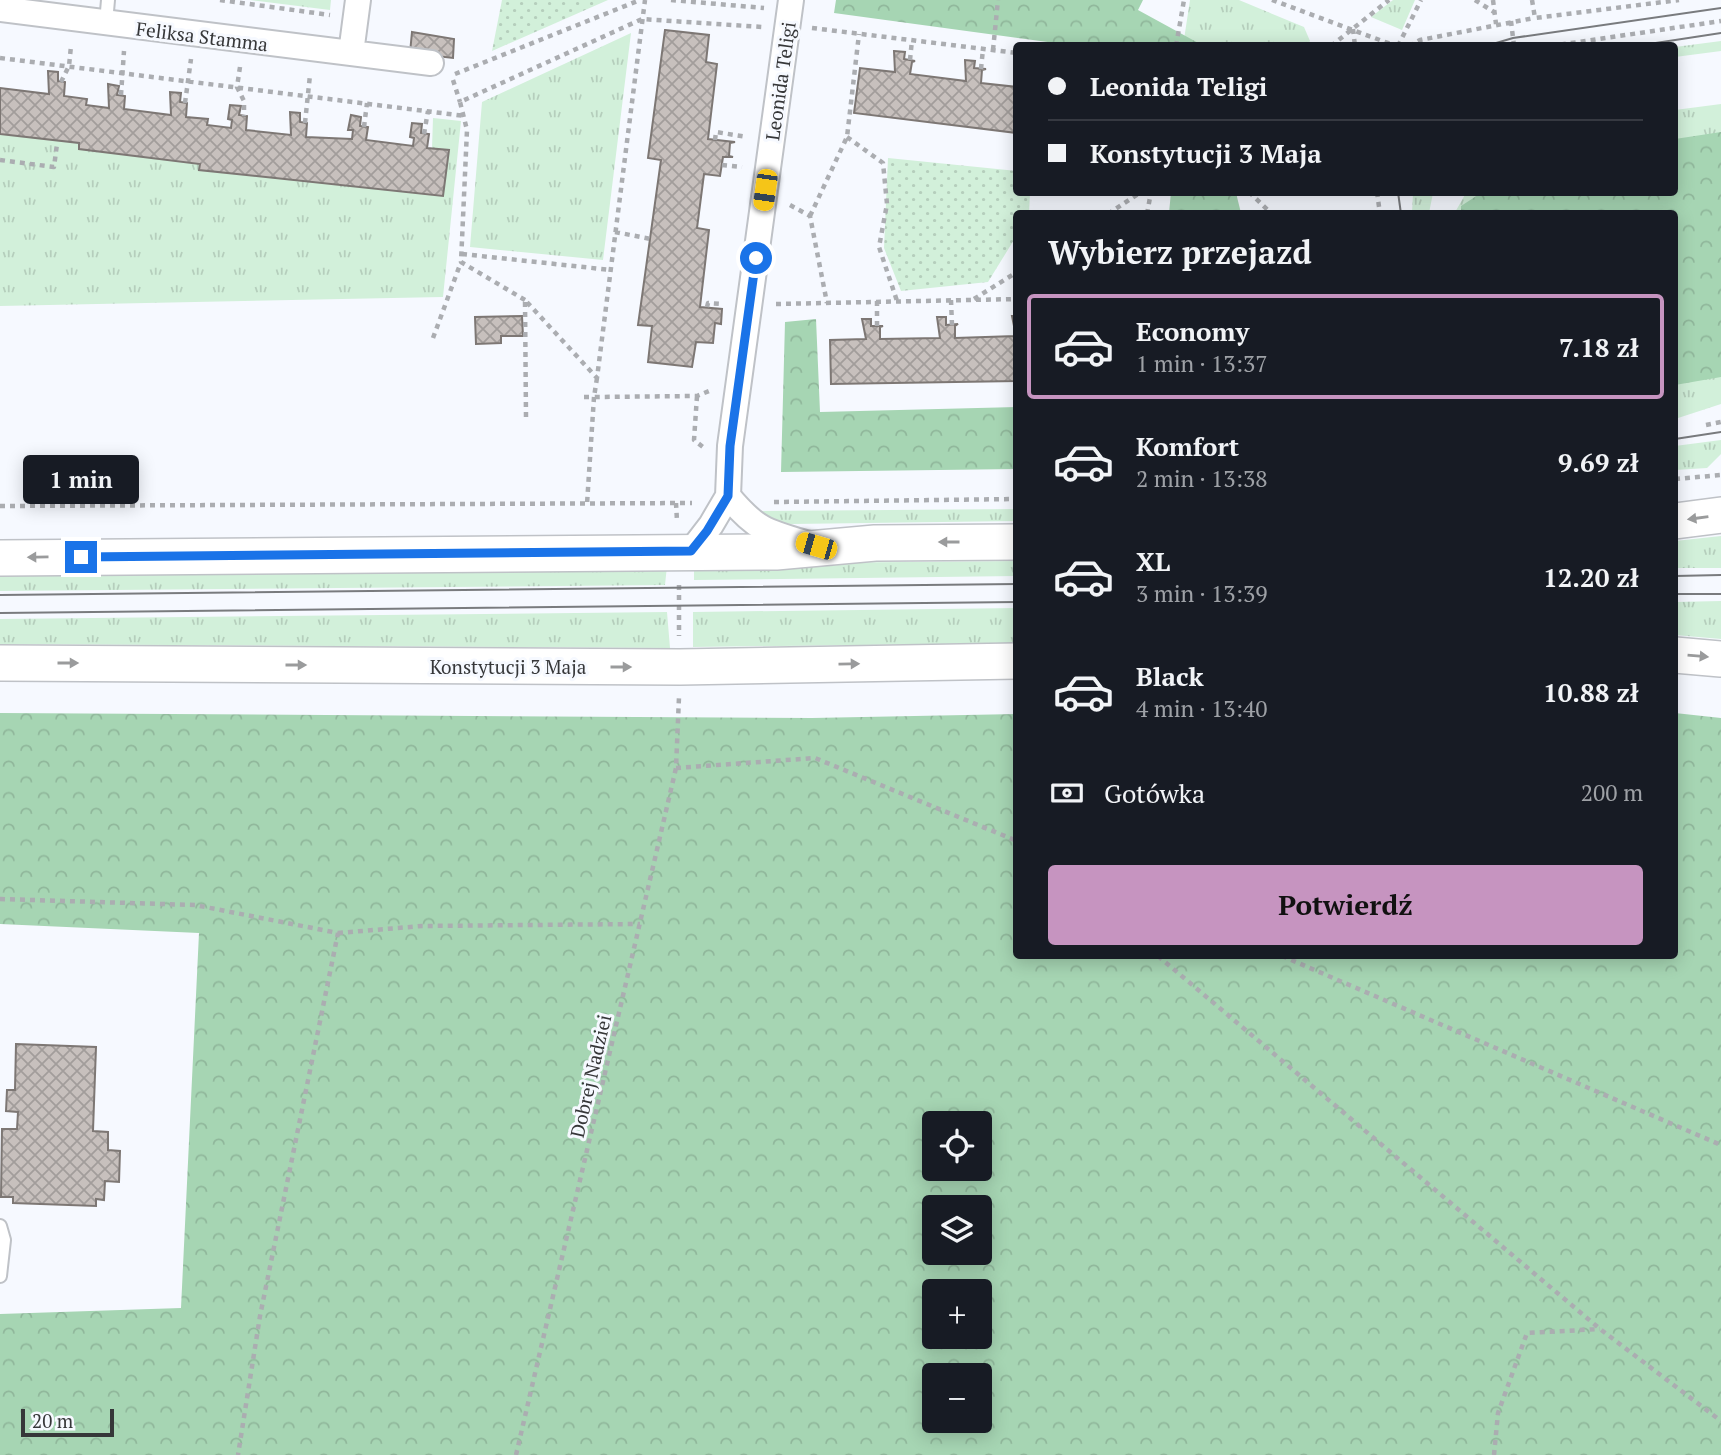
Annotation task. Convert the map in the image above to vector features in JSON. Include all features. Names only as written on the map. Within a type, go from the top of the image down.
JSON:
[{"type":"street","name":"Leonida Teligi","points":[[685,551],[707,531],[728,500],[730,446],[765,190],[779,4]]},
{"type":"street","name":"Feliksa Stamma","points":[[0,9],[75,19],[113,16],[194,35],[431,63]]},
{"type":"street","points":[[351,53],[357,9]]},
{"type":"street","points":[[728,500],[761,529],[816,546]]},
{"type":"street","points":[[1678,521],[1721,515]]},
{"type":"street","points":[[0,558],[776,552],[816,546],[1013,542]]},
{"type":"street","points":[[1678,655],[1721,659]]},
{"type":"street","name":"Konstytucji 3 Maja","points":[[0,663],[680,667],[1013,661]]},
{"type":"lane","points":[[0,1226],[4,1240],[0,1276]]},
{"type":"path","points":[[220,0],[357,9]]},
{"type":"path","points":[[433,338],[462,254],[466,116],[451,76],[642,0],[642,19],[594,397],[587,504]]},
{"type":"path","points":[[671,0],[779,4]]},
{"type":"path","points":[[769,0],[779,4]]},
{"type":"path","points":[[993,50],[998,0]]},
{"type":"path","points":[[1177,42],[1184,0]]},
{"type":"path","points":[[1272,0],[1387,42]]},
{"type":"path","points":[[1336,42],[1389,0]]},
{"type":"path","points":[[1399,42],[1421,0]]},
{"type":"path","points":[[1475,0],[1494,12]]},
{"type":"path","points":[[1493,0],[1496,24]]},
{"type":"path","points":[[1532,0],[1535,18]]},
{"type":"path","points":[[1617,0],[1618,6]]},
{"type":"path","points":[[1416,42],[1511,21],[1677,0]]},
{"type":"path","points":[[764,41],[776,26],[779,4]]},
{"type":"path","points":[[113,16],[122,74],[121,95]]},
{"type":"path","points":[[61,82],[69,66],[75,19]]},
{"type":"path","points":[[460,102],[642,19],[776,26],[1013,52]]},
{"type":"path","points":[[1577,42],[1721,20]]},
{"type":"path","points":[[1511,21],[1514,42]]},
{"type":"path","points":[[1353,29],[1355,42]]},
{"type":"path","points":[[827,303],[810,216],[847,137],[859,34]]},
{"type":"path","points":[[185,103],[194,35]]},
{"type":"path","points":[[909,60],[912,40]]},
{"type":"path","points":[[244,41],[237,88],[244,101],[244,116]]},
{"type":"path","points":[[981,69],[983,49]]},
{"type":"path","points":[[305,123],[313,50]]},
{"type":"path","points":[[0,58],[466,116]]},
{"type":"path","points":[[364,127],[367,103]]},
{"type":"path","points":[[424,134],[428,111]]},
{"type":"path","points":[[715,140],[716,132],[751,138],[750,148]]},
{"type":"path","points":[[847,137],[883,163],[887,204],[879,247],[897,301]]},
{"type":"path","points":[[0,159],[54,167],[57,144]]},
{"type":"path","points":[[722,165],[748,168],[746,179],[810,216]]},
{"type":"path","points":[[1114,210],[1135,196]]},
{"type":"path","points":[[1253,196],[1268,210]]},
{"type":"path","points":[[615,232],[651,239]]},
{"type":"path","points":[[462,254],[611,270]]},
{"type":"path","points":[[461,262],[525,300],[597,377]]},
{"type":"path","points":[[974,300],[1013,275]]},
{"type":"path","points":[[707,307],[708,303],[1013,299]]},
{"type":"path","points":[[525,300],[526,417]]},
{"type":"path","points":[[951,300],[952,325]]},
{"type":"path","points":[[877,301],[877,326]]},
{"type":"path","points":[[584,397],[697,396],[713,388]]},
{"type":"path","points":[[1706,425],[1721,422]]},
{"type":"path","points":[[1678,479],[1721,475]]},
{"type":"path","points":[[0,506],[1013,499]]},
{"type":"path","name":"Dobrej Nadziei","points":[[516,1455],[676,768],[685,551],[676,503]]},
{"type":"path","points":[[676,768],[815,758],[1013,839]]},
{"type":"path","points":[[0,899],[195,905],[338,933],[422,926],[640,925]]},
{"type":"path","points":[[239,1455],[260,1315],[338,933]]},
{"type":"path","points":[[1162,959],[1600,1329],[1721,1421]]},
{"type":"path","points":[[1289,959],[1721,1145]]},
{"type":"path","points":[[1494,1455],[1498,1413],[1527,1334],[1600,1329]]},
{"type":"green space","points":[[250,0],[331,0],[330,10]]},
{"type":"green space","points":[[502,0],[608,0],[492,51]]},
{"type":"green space","points":[[836,0],[1143,0],[1138,10],[1197,42],[1048,42],[834,13]]},
{"type":"green space","points":[[1190,0],[1239,0],[1304,27],[1310,41],[1309,42],[1184,42]]},
{"type":"green space","points":[[1393,0],[1415,0],[1402,30],[1371,17]]},
{"type":"green space","points":[[631,33],[603,260],[470,247],[482,102]]},
{"type":"green space","points":[[1721,41],[1721,51],[1678,57],[1678,47]]},
{"type":"green space","points":[[1721,104],[1721,404],[1678,418],[1678,210],[1456,210],[1464,196],[1678,196],[1678,110]]},
{"type":"green space","points":[[433,118],[461,121],[443,297],[0,306],[0,134],[79,143],[79,149],[200,164],[199,170],[443,196],[449,151],[432,148]]},
{"type":"green space","points":[[1721,132],[1721,377],[1678,384],[1678,210],[1461,210],[1461,206],[1476,196],[1678,196],[1678,139]]},
{"type":"green space","points":[[888,158],[1013,171],[1013,196],[1030,196],[1029,210],[1013,210],[1013,241],[988,282],[901,291],[884,248]]},
{"type":"green space","points":[[1171,196],[1237,196],[1240,210],[1169,210]]},
{"type":"green space","points":[[1413,196],[1432,196],[1430,210],[1412,210]]},
{"type":"green space","points":[[816,319],[820,412],[1013,407],[1013,469],[781,472],[785,322]]},
{"type":"green space","points":[[1721,440],[1721,454],[1707,468],[1678,470],[1678,446]]},
{"type":"green space","points":[[1013,509],[1013,521],[792,524],[776,523],[757,511]]},
{"type":"green space","points":[[1721,536],[1721,568],[1678,568],[1678,541]]},
{"type":"green space","points":[[1013,561],[1013,576],[694,580],[694,564]]},
{"type":"green space","points":[[667,566],[665,585],[0,591],[0,569]]},
{"type":"green space","points":[[1721,601],[1721,639],[1678,635],[1678,602]]},
{"type":"green space","points":[[1013,608],[1013,643],[693,647],[693,612]]},
{"type":"green space","points":[[667,612],[670,648],[0,644],[0,619]]},
{"type":"green space","points":[[0,713],[812,718],[1013,714],[1013,959],[1678,959],[1678,713],[1721,718],[1721,1455],[0,1455],[0,1314],[181,1308],[199,933],[0,924]]},
{"type":"building","points":[[665,30],[709,35],[706,62],[717,64],[708,139],[735,142],[730,143],[729,156],[733,157],[723,157],[720,176],[704,174],[697,228],[709,230],[700,307],[722,309],[721,324],[715,323],[713,343],[696,342],[692,367],[648,362],[652,326],[638,325],[661,160],[648,158]]},
{"type":"building","points":[[412,32],[454,39],[453,58],[410,53]]},
{"type":"building","points":[[894,51],[905,52],[904,59],[915,61],[912,62],[910,74],[966,81],[965,60],[975,61],[974,68],[986,69],[982,70],[981,83],[1013,87],[1013,133],[854,113],[860,68],[895,72]]},
{"type":"building","points":[[48,71],[58,72],[58,81],[65,82],[64,96],[87,99],[86,105],[109,108],[108,84],[119,86],[117,95],[125,96],[124,109],[171,115],[170,92],[181,93],[180,102],[187,103],[186,117],[208,119],[207,125],[231,128],[232,120],[228,119],[230,105],[241,106],[239,115],[247,116],[246,130],[291,135],[290,112],[300,113],[300,122],[307,123],[306,137],[352,139],[353,130],[348,130],[351,115],[361,117],[360,126],[368,127],[366,140],[413,146],[414,138],[410,137],[412,123],[422,124],[421,133],[429,134],[427,148],[449,150],[443,196],[199,170],[200,164],[79,149],[79,143],[0,134],[0,88],[49,94]]},
{"type":"building","points":[[522,316],[523,336],[501,336],[501,343],[476,344],[475,317]]},
{"type":"building","points":[[937,317],[946,317],[946,325],[958,324],[955,326],[955,338],[1013,336],[1013,381],[831,384],[830,340],[866,339],[862,319],[871,319],[871,326],[883,326],[880,327],[880,339],[940,338]]},
{"type":"building","points":[[16,1044],[96,1047],[93,1131],[108,1132],[108,1150],[120,1151],[119,1182],[105,1181],[104,1200],[96,1199],[96,1206],[13,1203],[13,1197],[1,1197],[2,1129],[17,1129],[18,1112],[6,1111],[7,1090],[15,1090]]},
{"type":"tram line","points":[[1500,42],[1721,8]]},
{"type":"tram line","points":[[1662,42],[1721,33]]},
{"type":"tram line","points":[[1399,196],[1400,210]]},
{"type":"tram line","points":[[1678,439],[1721,432]]},
{"type":"tram line","points":[[1678,576],[1721,575]]},
{"type":"tram line","points":[[0,595],[1013,584]]},
{"type":"tram line","points":[[1678,594],[1721,594]]},
{"type":"tram line","points":[[0,613],[1013,602]]},
{"type":"route","points":[[81,557],[691,551],[707,531],[728,496],[730,446],[756,258]]}]
